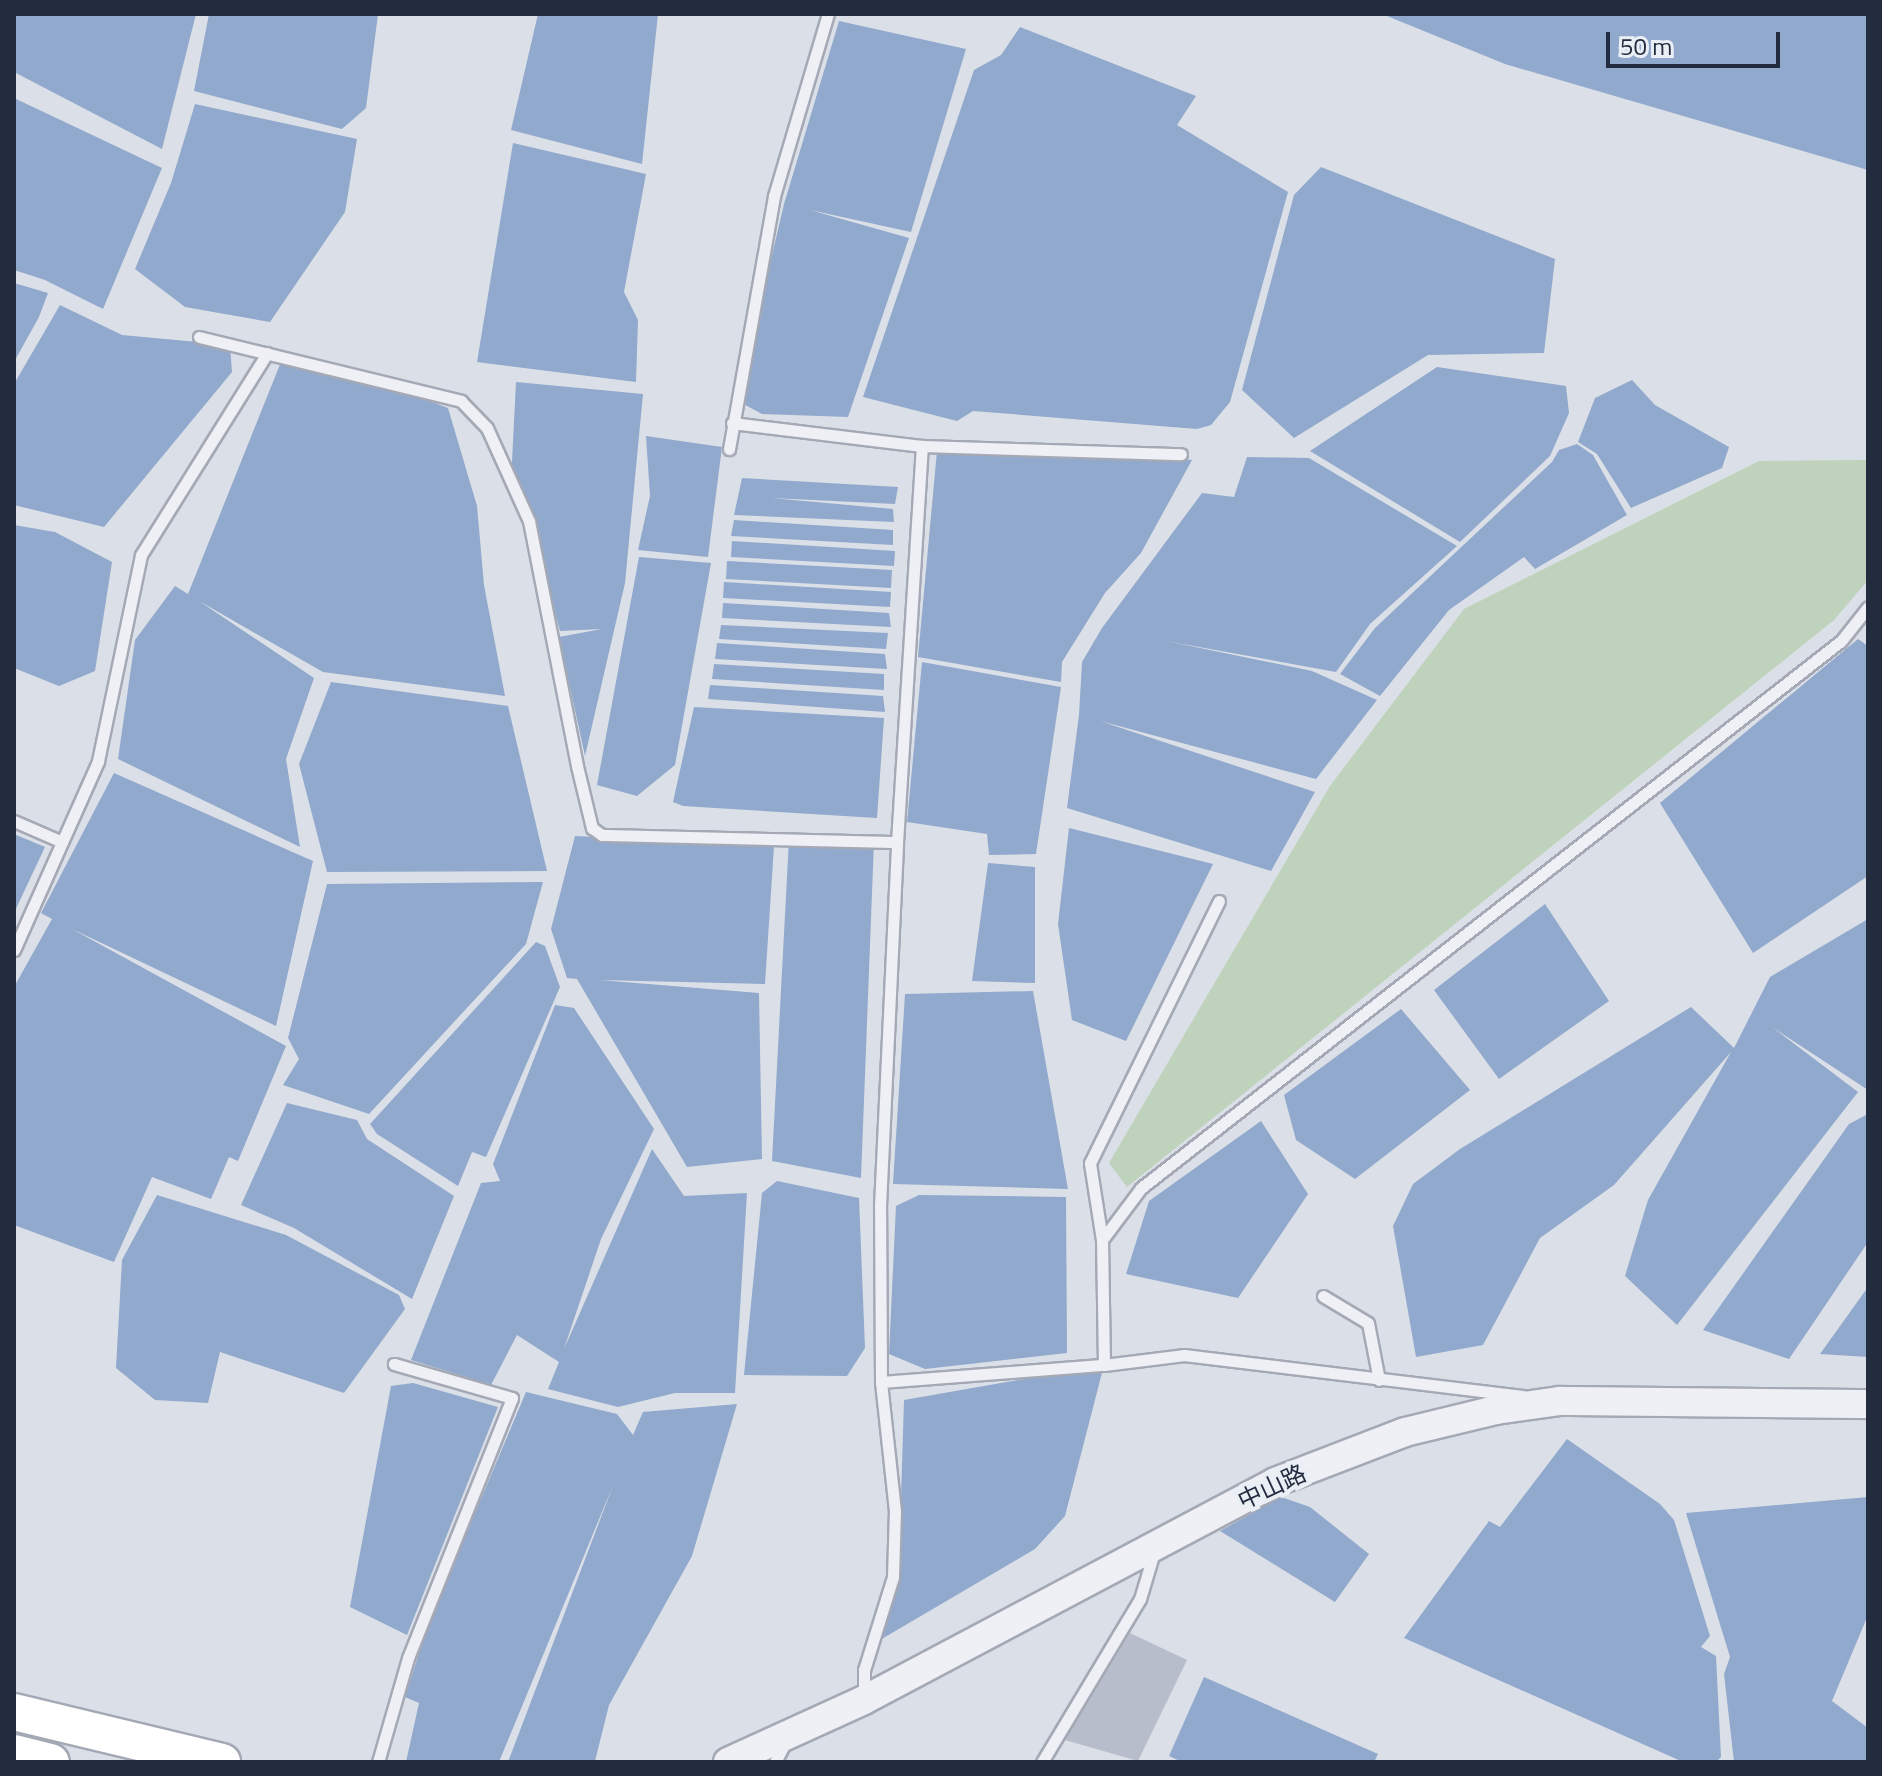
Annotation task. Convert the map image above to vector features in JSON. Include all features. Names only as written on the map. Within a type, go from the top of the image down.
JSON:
[{"type":"main road","points":[[14,1712],[222,1762]]},
{"type":"main road","points":[[14,1753],[51,1762]]},
{"type":"street","name":"中山路","points":[[728,1762],[864,1700],[1275,1482],[1405,1432],[1496,1410],[1560,1401],[1868,1404]]},
{"type":"lane","points":[[729,449],[774,196],[828,14]]},
{"type":"lane","points":[[199,337],[461,401],[487,428],[529,521],[592,828],[602,835],[897,842]]},
{"type":"lane","points":[[14,950],[98,761],[141,555],[267,353]]},
{"type":"lane","points":[[732,423],[922,446],[1181,454]]},
{"type":"lane","points":[[864,1700],[864,1670],[893,1577],[895,1511],[881,1382],[880,1206],[897,842],[922,446]]},
{"type":"lane","points":[[1102,1240],[1141,1188],[1841,641],[1868,607]]},
{"type":"lane","points":[[14,821],[62,842]]},
{"type":"lane","points":[[1104,1365],[1102,1240],[1090,1163],[1219,901]]},
{"type":"lane","points":[[1323,1296],[1368,1323],[1379,1380]]},
{"type":"lane","points":[[881,1382],[1104,1365],[1184,1355],[1560,1401]]},
{"type":"lane","points":[[378,1762],[408,1658],[512,1398],[394,1364]]},
{"type":"lane","points":[[1042,1762],[1140,1599],[1155,1548]]},
{"type":"lane","points":[[775,1762],[789,1734]]},
{"type":"green space","points":[[1868,460],[1868,580],[1834,620],[1127,1187],[1109,1163],[1330,786],[1464,609],[1759,461]]},
{"type":"water","points":[[16,14],[196,14],[162,149],[14,72]]},
{"type":"water","points":[[209,14],[378,14],[366,108],[342,129],[194,91]]},
{"type":"water","points":[[538,14],[658,14],[642,164],[511,130]]},
{"type":"water","points":[[1382,14],[1868,14],[1868,170],[1505,64]]},
{"type":"water","points":[[839,21],[966,49],[911,232],[810,210],[909,238],[848,417],[762,414],[738,401],[784,204]]},
{"type":"water","points":[[1020,27],[1196,96],[1177,125],[1288,192],[1230,402],[1211,425],[1197,429],[973,411],[957,421],[863,397],[974,70],[1001,55]]},
{"type":"water","points":[[14,98],[162,168],[103,309],[45,280],[14,270]]},
{"type":"water","points":[[195,104],[357,139],[345,212],[270,322],[185,307],[135,269],[171,183]]},
{"type":"water","points":[[513,143],[646,174],[624,292],[638,320],[636,382],[477,362]]},
{"type":"water","points":[[1321,167],[1555,259],[1544,353],[1428,355],[1294,438],[1242,390],[1294,195]]},
{"type":"water","points":[[14,283],[48,293],[39,317],[14,362]]},
{"type":"water","points":[[60,305],[122,335],[230,345],[232,372],[104,527],[14,505],[14,384]]},
{"type":"water","points":[[283,357],[363,376],[448,408],[477,506],[484,585],[505,696],[323,672],[199,601],[314,678],[286,759],[300,847],[118,759],[135,640],[175,586],[188,594]]},
{"type":"water","points":[[1437,367],[1566,386],[1569,413],[1550,456],[1460,542],[1310,451]]},
{"type":"water","points":[[1632,380],[1655,405],[1729,447],[1722,468],[1631,508],[1597,454],[1578,442],[1595,398]]},
{"type":"water","points":[[516,382],[643,394],[625,583],[585,756],[559,637],[602,629],[560,631],[546,580],[541,579],[511,481]]},
{"type":"water","points":[[646,436],[722,447],[708,557],[638,550],[650,496]]},
{"type":"water","points":[[938,440],[1192,460],[1141,553],[1105,593],[1062,662],[1061,682],[918,657]]},
{"type":"water","points":[[1577,444],[1593,455],[1627,515],[1535,569],[1524,557],[1449,610],[1380,696],[1340,674],[1375,628],[1552,462],[1559,450]]},
{"type":"water","points":[[1247,457],[1309,458],[1457,546],[1370,624],[1336,672],[1166,641],[1312,671],[1377,700],[1316,779],[1100,721],[1315,792],[1271,871],[1067,808],[1079,715],[1082,662],[1102,628],[1202,493],[1234,497]]},
{"type":"water","points":[[742,478],[898,487],[895,504],[771,498],[893,509],[894,522],[734,515]]},
{"type":"water","points":[[734,520],[893,530],[893,545],[731,536]]},
{"type":"water","points":[[14,525],[55,532],[112,562],[95,671],[59,686],[14,668]]},
{"type":"water","points":[[732,541],[895,551],[894,566],[731,557]]},
{"type":"water","points":[[639,557],[711,563],[675,765],[637,796],[597,785]]},
{"type":"water","points":[[727,561],[892,570],[891,588],[726,579]]},
{"type":"water","points":[[724,582],[891,592],[890,607],[723,598]]},
{"type":"water","points":[[723,603],[889,613],[891,627],[722,618]]},
{"type":"water","points":[[721,625],[888,633],[886,649],[719,639]]},
{"type":"water","points":[[1858,639],[1868,646],[1868,876],[1753,953],[1660,803]]},
{"type":"water","points":[[717,643],[885,654],[887,669],[715,659]]},
{"type":"water","points":[[922,662],[1061,687],[1036,854],[989,855],[987,834],[907,822]]},
{"type":"water","points":[[714,664],[884,674],[884,690],[712,679]]},
{"type":"water","points":[[331,682],[508,706],[547,871],[327,872],[299,764]]},
{"type":"water","points":[[710,685],[883,696],[885,712],[708,699]]},
{"type":"water","points":[[694,707],[884,718],[877,818],[683,806],[673,802]]},
{"type":"water","points":[[114,773],[313,861],[276,1026],[72,929],[286,1046],[238,1161],[229,1157],[211,1199],[152,1177],[114,1262],[14,1225],[14,987],[52,919],[41,913]]},
{"type":"water","points":[[1069,828],[1213,864],[1126,1041],[1072,1020],[1058,924]]},
{"type":"water","points":[[14,834],[45,847],[14,913]]},
{"type":"water","points":[[575,836],[774,846],[765,984],[599,980],[759,993],[762,1159],[687,1167],[577,979],[567,978],[551,929]]},
{"type":"water","points":[[789,839],[874,841],[861,1178],[772,1161]]},
{"type":"water","points":[[988,863],[1035,867],[1035,983],[972,981]]},
{"type":"water","points":[[543,882],[526,944],[369,1114],[283,1085],[299,1059],[288,1038],[327,884]]},
{"type":"water","points":[[1545,904],[1609,1001],[1499,1079],[1434,990]]},
{"type":"water","points":[[1868,919],[1868,1090],[1772,1027],[1858,1092],[1677,1325],[1625,1276],[1648,1200],[1731,1052],[1614,1185],[1540,1238],[1483,1345],[1416,1357],[1393,1226],[1413,1184],[1460,1149],[1691,1007],[1734,1048],[1770,977]]},
{"type":"water","points":[[536,942],[545,946],[560,987],[486,1157],[472,1152],[458,1186],[377,1134],[370,1124]]},
{"type":"water","points":[[1033,991],[1068,1189],[893,1184],[905,994]]},
{"type":"water","points":[[555,1005],[574,1008],[654,1129],[601,1239],[564,1349],[652,1149],[684,1196],[747,1193],[735,1393],[675,1393],[618,1407],[548,1389],[559,1362],[517,1335],[491,1385],[411,1360],[481,1183],[500,1181],[493,1164]]},
{"type":"water","points":[[1401,1009],[1470,1090],[1355,1179],[1296,1140],[1284,1095]]},
{"type":"water","points":[[287,1103],[357,1120],[367,1139],[454,1196],[412,1299],[294,1228],[241,1205]]},
{"type":"water","points":[[1868,1114],[1868,1242],[1789,1359],[1703,1330],[1849,1124]]},
{"type":"water","points":[[1261,1121],[1308,1194],[1238,1298],[1126,1274],[1149,1201]]},
{"type":"water","points":[[777,1181],[859,1198],[865,1348],[847,1376],[744,1375],[762,1193]]},
{"type":"water","points":[[157,1195],[286,1235],[399,1295],[405,1309],[344,1393],[220,1352],[208,1403],[155,1400],[116,1368],[122,1260]]},
{"type":"water","points":[[919,1195],[1066,1197],[1067,1353],[925,1369],[889,1354],[896,1206]]},
{"type":"water","points":[[1868,1287],[1868,1357],[1820,1354]]},
{"type":"water","points":[[1104,1365],[1065,1516],[1035,1549],[880,1640],[901,1498],[904,1400]]},
{"type":"water","points":[[413,1383],[498,1407],[407,1635],[350,1607],[391,1386]]},
{"type":"water","points":[[526,1392],[617,1414],[633,1435],[643,1412],[737,1404],[692,1556],[609,1705],[595,1761],[508,1762],[614,1483],[499,1762],[406,1762],[419,1703],[405,1697],[428,1625]]},
{"type":"water","points":[[1567,1439],[1660,1504],[1674,1520],[1710,1636],[1701,1647],[1716,1656],[1721,1757],[1716,1762],[1683,1762],[1404,1638],[1489,1521],[1500,1527]]},
{"type":"water","points":[[1281,1497],[1310,1507],[1369,1554],[1335,1602],[1220,1531]]},
{"type":"water","points":[[1868,1497],[1868,1615],[1832,1701],[1868,1728],[1868,1762],[1734,1762],[1724,1674],[1730,1657],[1686,1513]]},
{"type":"water","points":[[1204,1677],[1378,1754],[1374,1762],[1182,1762],[1169,1756]]},
{"type":"building","points":[[1130,1633],[1187,1660],[1138,1761],[1065,1740]]}]
